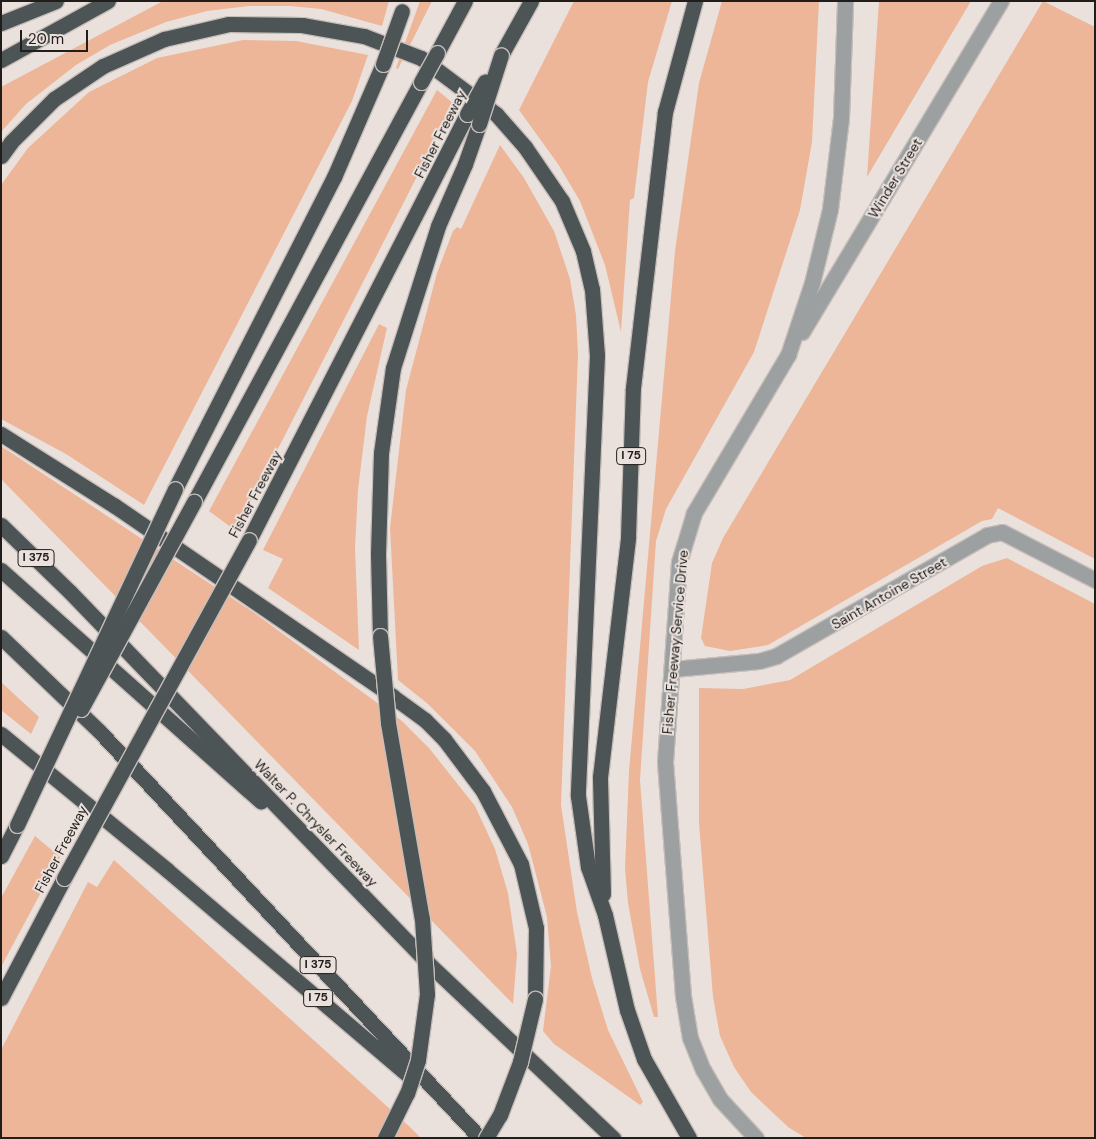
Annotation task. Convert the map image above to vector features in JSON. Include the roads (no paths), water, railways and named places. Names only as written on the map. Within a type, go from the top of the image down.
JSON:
[{"type":"highway","points":[[1,23],[56,1]]},
{"type":"highway","points":[[1,60],[108,1]]},
{"type":"highway","points":[[1,856],[465,1]]},
{"type":"highway","name":"Fisher Freeway","points":[[1,998],[64,878],[249,540],[467,114],[531,1]]},
{"type":"highway","name":"I 75","points":[[689,1138],[644,1059],[627,1010],[605,915],[600,777],[628,538],[633,388],[665,112],[695,1]]},
{"type":"highway","points":[[17,825],[175,489],[334,177],[383,64],[403,6]]},
{"type":"highway","points":[[1,156],[11,142],[54,99],[103,66],[164,39],[229,24],[302,25],[364,36],[421,58],[496,114],[525,147],[562,201],[583,251],[592,289],[597,355],[578,796],[588,867],[605,915]]},
{"type":"highway","points":[[385,1138],[407,1093],[418,1060],[427,994],[422,919],[388,723],[380,636],[378,554],[381,453],[393,368],[438,226],[465,164],[501,55]]},
{"type":"highway","points":[[1,434],[115,506],[425,720],[444,739],[483,791],[521,864],[536,928],[535,999],[520,1062],[500,1115],[486,1138]]},
{"type":"highway","name":"Walter P. Chrysler Freeway","points":[[1,525],[482,1016],[613,1138]]},
{"type":"highway","points":[[1,570],[350,881]]},
{"type":"highway","name":"I 375","points":[[1,637],[120,752],[468,1126]]},
{"type":"highway","name":"I 75","points":[[1,734],[167,870],[480,1138]]},
{"type":"street","name":"Fisher Freeway Service Drive","points":[[756,1138],[720,1099],[697,1056],[683,996],[665,762],[673,669],[678,562],[684,537],[694,513],[788,355],[812,283],[830,209],[841,118],[845,1]]},
{"type":"street","name":"Winder Street","points":[[788,355],[1001,1]]},
{"type":"street","name":"Saint Antoine Street","points":[[673,669],[760,661],[776,656],[995,534],[1002,532],[1095,580]]}]
